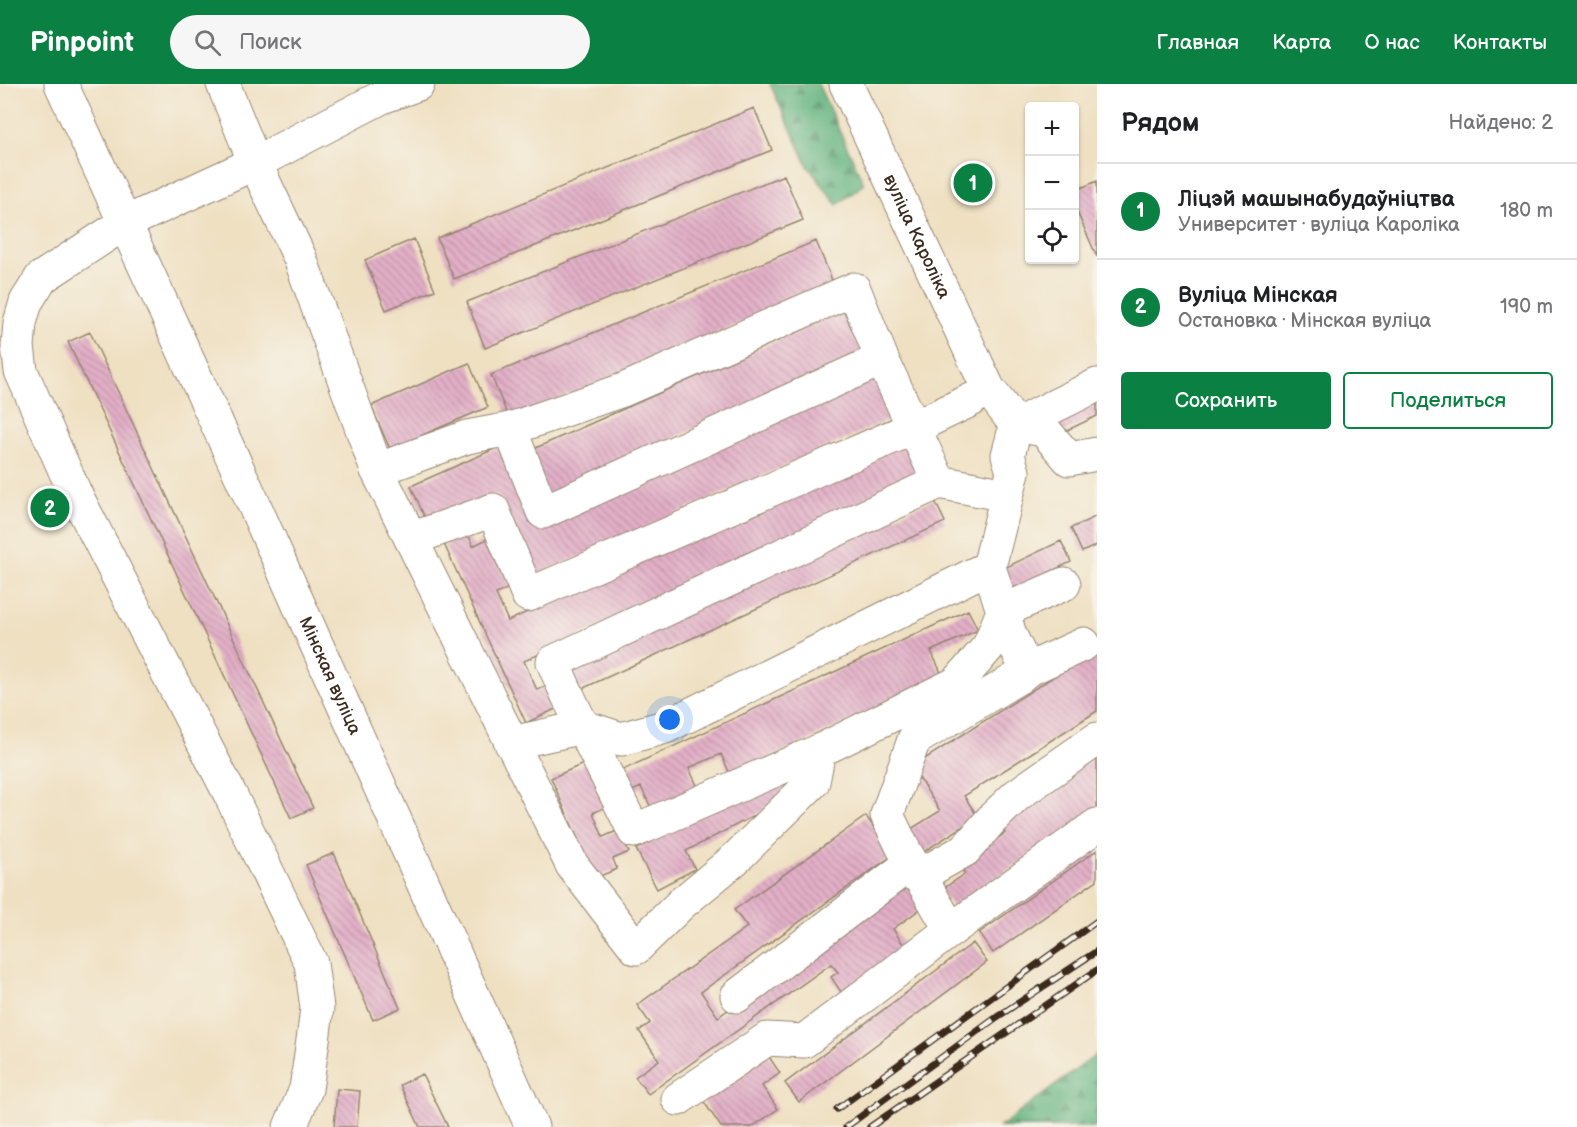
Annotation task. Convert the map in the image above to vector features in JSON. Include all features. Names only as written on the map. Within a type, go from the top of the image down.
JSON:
[{"type":"street","name":"Мінская вуліца","points":[[61,84],[261,521],[532,1127]]},
{"type":"street","points":[[223,84],[255,162],[300,258],[377,470],[572,865],[636,948],[682,903],[734,860],[813,782],[819,751]]},
{"type":"street","name":"вуліца Кароліка","points":[[846,84],[979,394],[1016,425]]},
{"type":"street","points":[[290,1127],[306,1089],[314,1033],[317,1008],[311,963],[231,796],[75,493],[21,371],[18,346],[20,323],[26,302],[41,278],[125,223],[255,162],[395,88]]},
{"type":"street","points":[[377,470],[467,437],[510,429],[623,390],[854,289],[882,359],[939,482]]},
{"type":"street","points":[[510,429],[543,512],[882,359]]},
{"type":"street","points":[[1027,670],[1010,635],[989,567],[1013,472],[1008,455],[1016,425],[1097,385]]},
{"type":"street","points":[[411,539],[493,510],[528,595],[913,428],[979,394]]},
{"type":"street","points":[[1016,425],[1044,430],[1069,459],[1097,454]]},
{"type":"street","points":[[1006,495],[939,482],[553,662],[634,831],[819,751],[957,684],[989,646],[1003,611],[1064,584]]},
{"type":"street","points":[[511,743],[584,727],[621,739],[665,727],[989,567]]},
{"type":"street","points":[[914,740],[1027,670],[1084,644]]},
{"type":"street","points":[[934,696],[914,740],[887,815],[951,930]]},
{"type":"street","points":[[737,996],[902,870],[919,876],[965,850],[1017,795],[1097,739]]},
{"type":"street","points":[[678,1099],[767,1039],[804,1041],[951,930],[1097,825]]},
{"type":"green space","points":[[770,84],[818,84],[864,184],[837,205],[808,166]]},
{"type":"green space","points":[[1097,1054],[1097,1127],[1000,1127]]},
{"type":"building","points":[[754,108],[772,150],[454,279],[437,238]]},
{"type":"building","points":[[784,175],[803,220],[485,348],[467,302]]},
{"type":"building","points":[[1097,181],[1097,257],[1079,216],[1079,189]]},
{"type":"building","points":[[414,239],[435,290],[386,310],[365,260]]},
{"type":"building","points":[[816,241],[834,285],[509,419],[491,375]]},
{"type":"building","points":[[844,311],[863,354],[548,494],[529,451]]},
{"type":"building","points":[[90,332],[313,808],[291,818],[68,342]]},
{"type":"building","points":[[469,363],[488,407],[390,449],[371,406]]},
{"type":"building","points":[[874,375],[893,418],[533,577],[497,494],[428,525],[411,486],[501,446],[536,524]]},
{"type":"building","points":[[1097,394],[1097,416],[1055,436],[1045,418]]},
{"type":"building","points":[[903,439],[921,479],[524,661],[537,690],[554,682],[564,705],[526,723],[444,544],[468,534],[473,546],[491,537],[513,586],[496,594],[508,621]]},
{"type":"building","points":[[934,499],[945,522],[575,692],[564,668]]},
{"type":"building","points":[[1097,516],[1097,545],[1082,552],[1071,528]]},
{"type":"building","points":[[1061,541],[1071,562],[1009,591],[1000,570]]},
{"type":"building","points":[[968,610],[978,630],[931,651],[943,677],[731,776],[721,754],[689,768],[700,792],[654,814],[641,787],[626,794],[616,773]]},
{"type":"building","points":[[1097,649],[1097,711],[964,796],[978,817],[917,856],[903,834],[940,811],[912,767]]},
{"type":"building","points":[[1097,756],[1097,809],[953,908],[941,890],[965,874],[959,865],[1005,833],[998,824]]},
{"type":"building","points":[[588,762],[608,806],[593,813],[603,837],[619,830],[629,852],[613,859],[617,869],[595,878],[551,778]]},
{"type":"building","points":[[781,775],[792,796],[686,851],[695,869],[657,889],[636,849]]},
{"type":"building","points":[[866,816],[893,855],[701,992],[718,1017],[906,883],[923,907],[893,929],[905,947],[841,992],[831,977],[838,972],[831,964],[648,1094],[635,1077],[659,1060],[639,1031],[650,1023],[637,1005],[747,927],[734,910]]},
{"type":"building","points":[[1097,850],[1097,880],[993,953],[979,933]]},
{"type":"building","points":[[334,853],[400,1008],[373,1020],[306,865]]},
{"type":"building","points":[[973,943],[987,962],[799,1102],[785,1083]]},
{"type":"building","points":[[767,1054],[780,1073],[762,1086],[778,1109],[752,1127],[721,1127],[702,1099]]},
{"type":"building","points":[[422,1074],[448,1127],[420,1127],[400,1085]]},
{"type":"building","points":[[337,1089],[360,1091],[357,1127],[334,1127]]},
{"type":"railway","points":[[837,1109],[1097,921]]},
{"type":"railway","points":[[846,1127],[997,1017],[1097,951]]},
{"type":"railway","points":[[870,1127],[1097,970]]},
{"type":"place","name":"Ліцэй машынабудаўніцтва","points":[[973,183]]},
{"type":"place","name":"Вуліца Мінская","points":[[50,508]]}]
